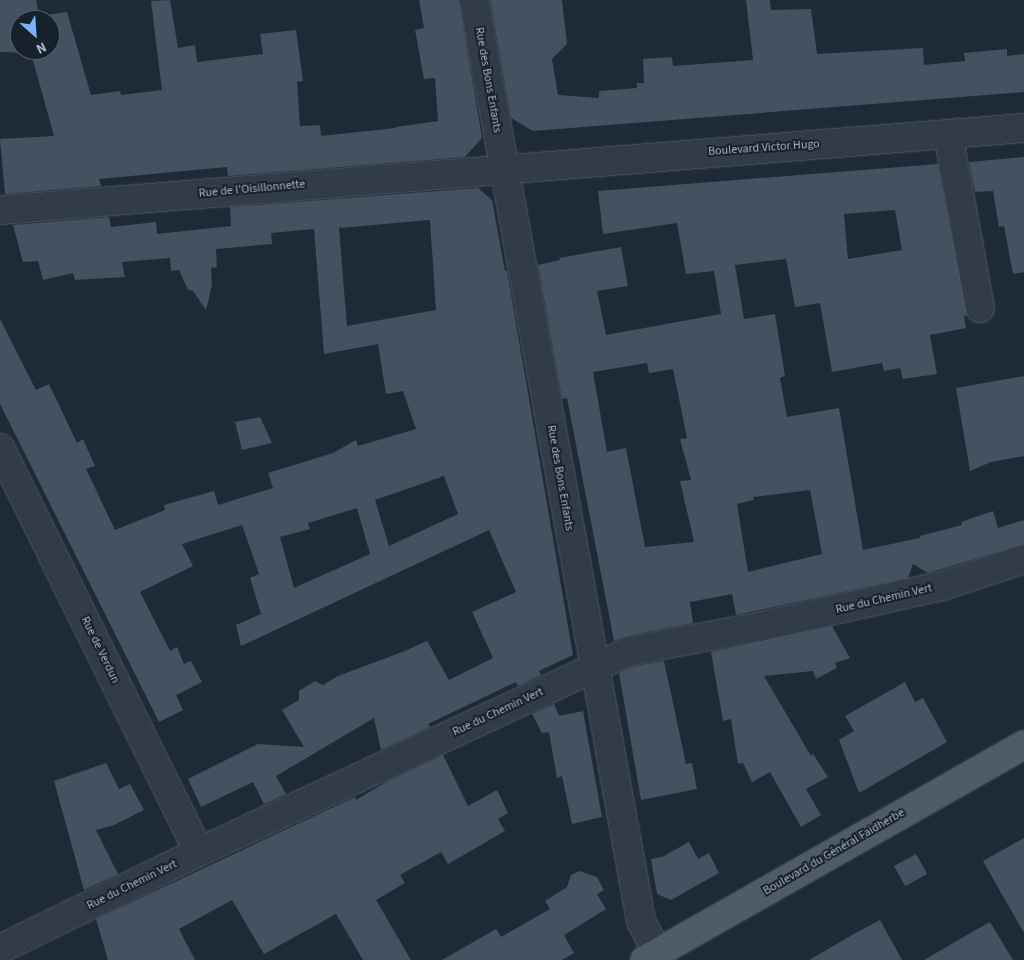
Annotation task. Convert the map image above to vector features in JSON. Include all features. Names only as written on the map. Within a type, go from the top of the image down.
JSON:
[{"type":"main road","name":"Boulevard du Général Faidherbe","points":[[654,958],[1024,744]]},
{"type":"street","name":"Rue des Bons Enfants","points":[[474,0],[641,921],[654,958]]},
{"type":"street","name":"Boulevard Victor Hugo","points":[[504,168],[1024,128]]},
{"type":"street","points":[[948,134],[980,308]]},
{"type":"street","name":"Rue de l’Oisillonnette","points":[[0,210],[504,168]]},
{"type":"street","name":"Rue de Verdun","points":[[0,448],[199,852]]},
{"type":"street","name":"Rue du Chemin Vert","points":[[0,949],[199,852],[594,666],[630,651],[758,627],[942,586],[1024,559]]},
{"type":"building","points":[[0,0],[36,0],[38,10],[10,10],[10,52],[0,52]]},
{"type":"building","points":[[170,0],[178,48],[195,45],[197,62],[263,54],[260,34],[296,30],[303,81],[297,82],[300,126],[320,125],[321,136],[396,128],[438,121],[435,78],[424,79],[415,30],[424,28],[419,0],[459,0],[482,138],[465,157],[228,176],[227,167],[99,179],[101,186],[5,194],[0,139],[54,136],[33,60],[60,60],[60,13],[67,12],[91,95],[120,91],[121,95],[162,90],[151,1]]},
{"type":"building","points":[[490,0],[562,0],[567,44],[552,59],[558,95],[599,98],[599,91],[637,88],[637,83],[644,83],[643,59],[672,57],[673,66],[753,60],[746,0],[770,0],[771,10],[811,9],[817,54],[923,48],[924,65],[965,61],[964,53],[1007,49],[1007,56],[1024,54],[1024,92],[533,131],[511,118]]},
{"type":"building","points":[[1024,157],[1024,272],[1013,274],[1004,226],[999,227],[993,191],[975,192],[969,162]]},
{"type":"building","points":[[938,164],[967,315],[964,316],[966,328],[930,335],[937,374],[903,379],[900,368],[884,371],[882,363],[832,372],[820,303],[795,307],[786,259],[735,265],[744,319],[775,314],[785,376],[780,378],[787,417],[839,408],[863,550],[920,538],[920,536],[962,525],[961,522],[993,511],[998,528],[1024,520],[1024,544],[928,573],[913,564],[908,578],[736,615],[732,594],[690,602],[693,623],[627,636],[614,641],[567,398],[562,399],[538,265],[560,260],[559,258],[621,247],[628,286],[597,291],[606,335],[721,314],[714,271],[686,274],[677,223],[603,234],[598,191]],"holes":[[[895,210],[902,250],[848,259],[844,214]],[[647,363],[649,373],[673,369],[687,438],[680,439],[691,480],[680,481],[694,542],[645,547],[626,448],[607,452],[593,372]],[[810,490],[822,554],[748,572],[737,504],[754,500],[753,497]]]},
{"type":"building","points":[[478,188],[492,200],[505,271],[507,271],[573,655],[539,671],[541,675],[518,686],[516,682],[428,724],[430,727],[381,750],[374,718],[276,776],[286,794],[264,804],[253,782],[201,807],[188,779],[258,744],[304,747],[282,710],[299,700],[299,691],[315,681],[323,685],[338,676],[427,641],[449,680],[493,658],[472,612],[516,592],[489,530],[241,646],[236,625],[261,614],[250,578],[259,574],[242,525],[182,544],[193,566],[140,592],[170,651],[177,647],[184,664],[191,661],[202,682],[176,695],[183,710],[159,722],[0,404],[0,319],[36,390],[49,384],[77,443],[83,439],[95,466],[86,469],[115,530],[165,510],[164,505],[214,491],[218,505],[273,488],[268,473],[333,453],[356,440],[358,446],[416,429],[403,391],[386,394],[378,344],[324,354],[314,229],[271,233],[272,244],[216,249],[217,267],[211,268],[212,285],[206,310],[193,291],[188,290],[179,270],[171,271],[170,258],[122,262],[125,277],[75,280],[73,273],[43,280],[38,261],[23,262],[13,225],[109,217],[111,227],[156,222],[157,234],[231,226],[230,207]],"holes":[[[430,220],[436,310],[347,326],[339,228]],[[444,476],[458,514],[389,546],[375,500]],[[357,508],[370,554],[294,588],[280,537],[310,529],[308,523]]]},
{"type":"building","points":[[1024,376],[1024,456],[991,462],[970,471],[956,388]]},
{"type":"building","points":[[260,417],[272,443],[242,450],[235,422]]},
{"type":"building","points":[[832,626],[850,658],[835,663],[837,668],[816,679],[813,671],[764,676],[811,756],[813,754],[828,777],[806,789],[821,815],[801,827],[770,772],[752,782],[743,763],[738,764],[731,719],[723,721],[711,652]]},
{"type":"building","points":[[664,661],[686,764],[692,763],[697,789],[641,800],[619,673],[635,666]]},
{"type":"building","points":[[905,682],[915,702],[923,698],[947,742],[859,793],[839,740],[854,731],[845,716]]},
{"type":"building","points":[[554,704],[559,716],[583,711],[602,817],[572,824],[562,776],[557,778],[549,732],[542,733],[532,714]]},
{"type":"building","points":[[443,755],[468,806],[497,790],[508,813],[498,819],[505,831],[448,864],[441,852],[400,875],[405,883],[376,900],[411,960],[363,960],[336,914],[264,954],[232,900],[179,929],[195,960],[108,960],[96,919],[355,797],[356,800],[388,781]]},
{"type":"building","points":[[106,763],[119,789],[130,784],[144,810],[114,825],[96,830],[118,874],[84,890],[54,781]]},
{"type":"building","points":[[1024,838],[1024,933],[983,861]]},
{"type":"building","points":[[689,842],[698,859],[709,853],[719,873],[671,900],[657,894],[651,859],[662,857]]},
{"type":"building","points":[[916,854],[927,874],[905,886],[894,866]]},
{"type":"building","points":[[579,871],[597,877],[604,890],[597,894],[606,909],[564,935],[574,953],[562,960],[442,960],[496,929],[501,937],[550,909],[545,901],[567,887],[571,875]]},
{"type":"building","points":[[880,920],[902,960],[809,960],[852,935]]},
{"type":"building","points":[[990,922],[1013,960],[924,960],[967,935]]}]
